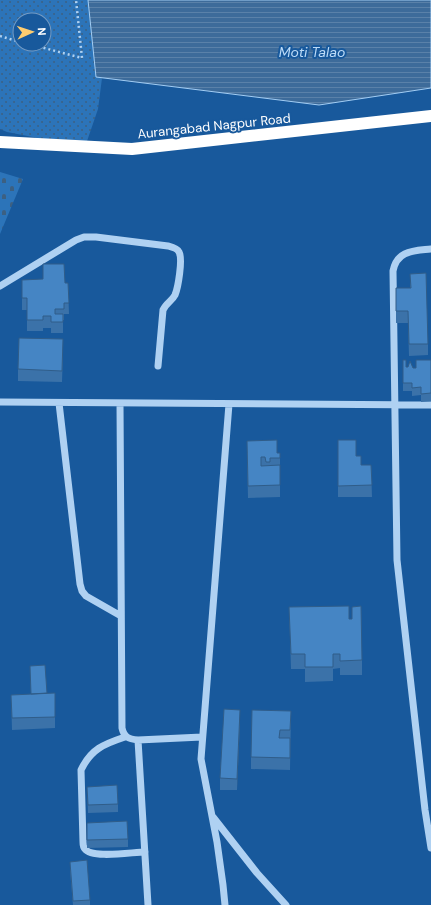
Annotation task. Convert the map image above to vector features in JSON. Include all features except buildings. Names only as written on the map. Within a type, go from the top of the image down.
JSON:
[{"type":"highway","name":"Aurangabad Nagpur Road","points":[[0,142],[132,149],[431,116]]},
{"type":"street","points":[[0,286],[71,243],[84,237],[96,237],[176,248],[179,251],[180,260],[176,290],[172,299],[163,310],[158,366]]},
{"type":"street","points":[[431,249],[408,252],[402,255],[396,260],[393,271],[397,560],[425,810],[431,848]]},
{"type":"street","points":[[0,402],[431,405]]},
{"type":"street","points":[[59,403],[82,591],[86,596],[121,616]]},
{"type":"street","points":[[120,403],[122,728],[125,737]]},
{"type":"street","points":[[225,905],[223,885],[200,759],[229,404]]},
{"type":"street","points":[[145,852],[100,855],[85,849],[83,842],[81,770],[85,762],[94,751],[106,744],[125,737],[138,740],[202,737]]},
{"type":"street","points":[[138,740],[148,905]]},
{"type":"street","points":[[211,815],[257,873],[286,905]]},
{"type":"path","points":[[52,50],[82,58],[76,0]]},
{"type":"path","points":[[0,36],[12,40]]},
{"type":"green space","points":[[0,0],[116,0],[105,55],[98,109],[85,147],[7,132],[0,129]]},
{"type":"green space","points":[[0,172],[23,179],[0,234]]},
{"type":"water","name":"Moti Talao","points":[[88,0],[431,0],[431,88],[319,105],[96,77]]}]
